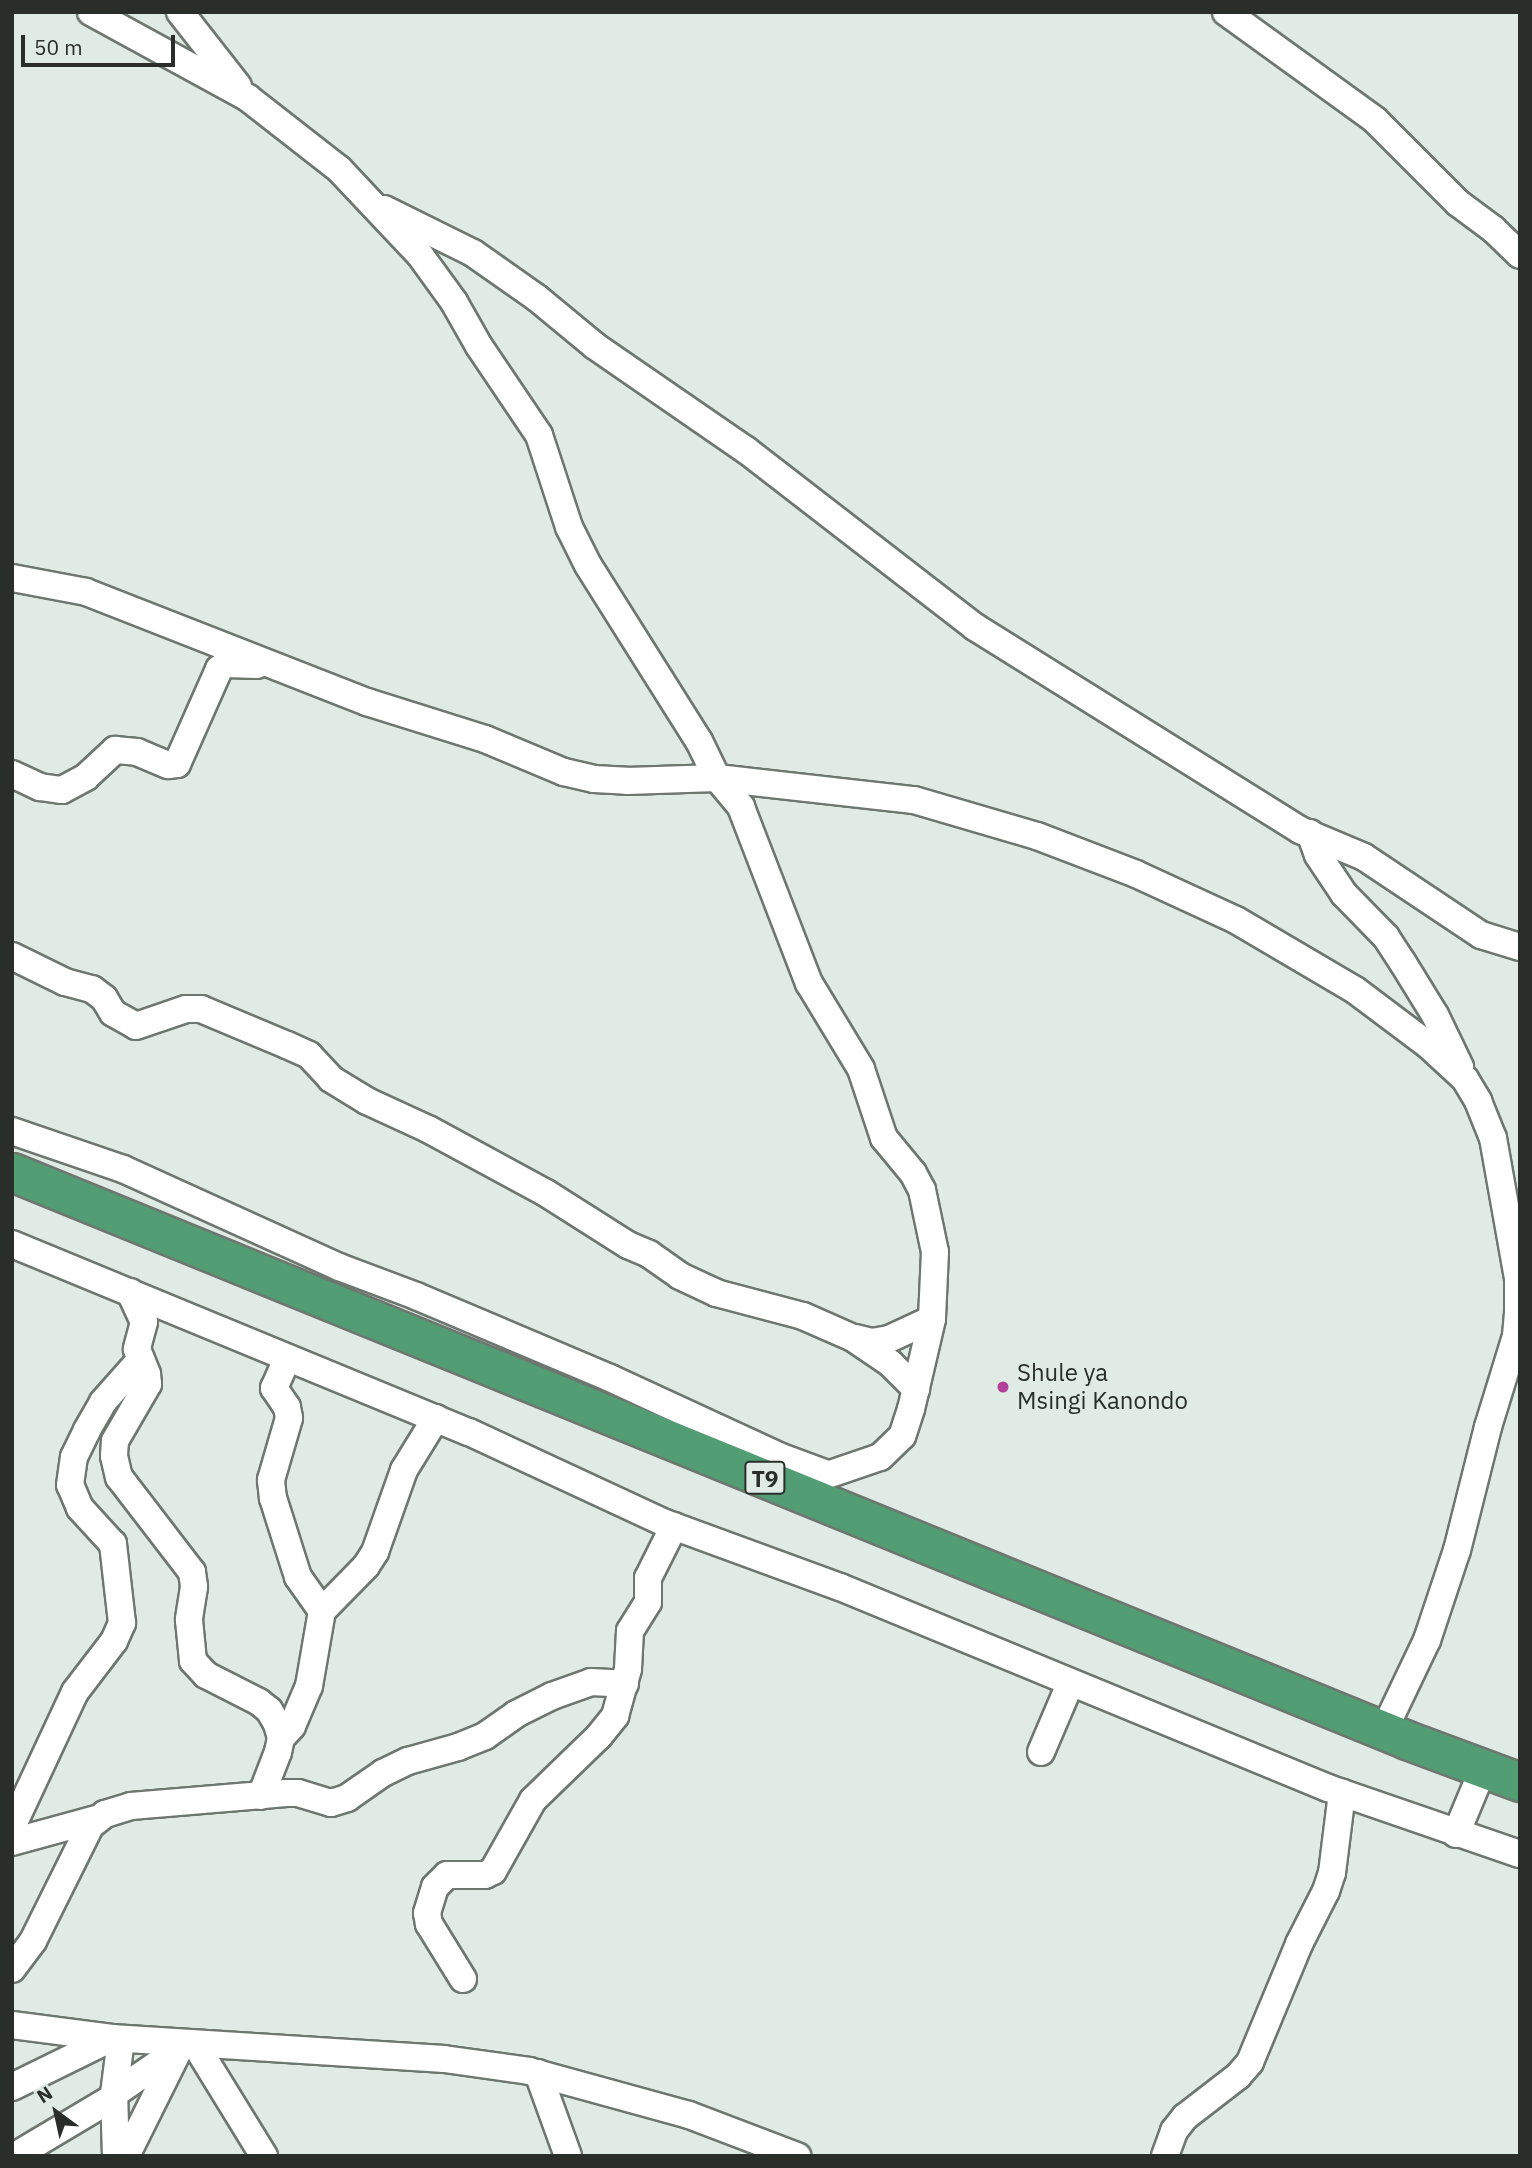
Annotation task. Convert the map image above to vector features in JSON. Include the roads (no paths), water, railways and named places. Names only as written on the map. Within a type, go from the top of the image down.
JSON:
[{"type":"highway","name":"T9","points":[[12,1172],[1384,1730],[1520,1782]]},
{"type":"street","points":[[91,12],[248,98],[339,169],[420,254],[539,435],[569,527],[579,546],[699,741],[717,778],[741,807],[802,968],[861,1069],[877,1124],[884,1138],[913,1173],[922,1191],[935,1252],[932,1319],[902,1436],[880,1457],[789,1488]]},
{"type":"street","points":[[180,12],[248,98]]},
{"type":"street","points":[[1226,12],[1375,120],[1458,203],[1493,229],[1520,255]]},
{"type":"street","points":[[374,204],[435,232],[505,276],[627,369],[746,450],[975,627],[1227,785],[1310,833],[1364,857],[1481,936],[1520,947]]},
{"type":"street","points":[[12,578],[86,592],[169,622],[271,666],[366,702],[485,739],[564,772],[594,779],[627,781],[717,778],[914,800],[1037,836],[1136,874],[1236,920],[1355,990],[1427,1044],[1465,1079]]},
{"type":"street","points":[[12,774],[40,787],[62,790],[86,777],[115,750],[136,752],[168,765],[177,764],[219,669],[226,664],[271,666]]},
{"type":"street","points":[[1310,833],[1318,855],[1343,894],[1386,937],[1415,981],[1451,1045],[1465,1079],[1478,1101],[1493,1138],[1518,1278],[1519,1315],[1516,1336],[1488,1427],[1453,1561],[1427,1640],[1384,1730]]},
{"type":"street","points":[[12,957],[65,982],[92,989],[104,998],[113,1013],[136,1026],[186,1009],[201,1009],[309,1055],[331,1079],[357,1096],[546,1193],[628,1245],[649,1254],[680,1276],[716,1293],[803,1316],[853,1338],[890,1363],[916,1389]]},
{"type":"street","points":[[12,1131],[123,1169],[339,1268],[416,1296],[610,1378],[781,1457],[827,1474]]},
{"type":"street","points":[[12,1244],[436,1418],[674,1526],[840,1587],[1070,1684],[1342,1793],[1520,1854]]},
{"type":"street","points":[[130,1292],[144,1322],[137,1349],[148,1384],[115,1441],[114,1456],[119,1477],[192,1572],[194,1587],[189,1620],[190,1650],[194,1661],[206,1675],[244,1692],[269,1710],[281,1738]]},
{"type":"street","points":[[853,1338],[872,1342],[889,1339],[932,1319]]},
{"type":"street","points":[[12,1827],[75,1692],[114,1641],[122,1623],[113,1544],[80,1508],[70,1485],[74,1457],[87,1430],[103,1402],[141,1359]]},
{"type":"street","points":[[287,1359],[274,1388],[287,1407],[289,1418],[271,1480],[273,1498],[298,1577],[322,1611]]},
{"type":"street","points":[[261,1796],[274,1768],[281,1738],[292,1726],[309,1686],[322,1611],[366,1566],[375,1552],[404,1470],[436,1418]]},
{"type":"street","points":[[463,1979],[429,1924],[426,1913],[435,1887],[447,1875],[485,1875],[493,1871],[533,1800],[608,1726],[620,1707],[630,1631],[648,1602],[648,1578],[674,1526]]},
{"type":"street","points":[[12,1842],[96,1819],[131,1806],[298,1793],[331,1803],[347,1798],[383,1773],[408,1761],[458,1747],[485,1736],[516,1714],[552,1696],[591,1682],[625,1684]]},
{"type":"street","points":[[1041,1752],[1070,1684]]},
{"type":"street","points":[[1456,1834],[1483,1769]]},
{"type":"street","points":[[1165,2156],[1174,2131],[1185,2117],[1238,2076],[1250,2062],[1299,1944],[1326,1891],[1332,1873],[1342,1793]]},
{"type":"street","points":[[12,1969],[33,1941],[96,1819]]},
{"type":"street","points":[[12,2025],[185,2046],[432,2058],[538,2073],[689,2115],[797,2156]]},
{"type":"street","points":[[12,2087],[117,2038]]},
{"type":"street","points":[[116,2156],[114,2096],[117,2038]]},
{"type":"street","points":[[15,2156],[114,2096],[185,2046]]},
{"type":"street","points":[[126,2156],[185,2046]]},
{"type":"street","points":[[185,2046],[264,2156]]},
{"type":"street","points":[[538,2073],[568,2156]]},
{"type":"place","name":"Shule ya Msingi Kanondo","points":[[1003,1387]]}]
